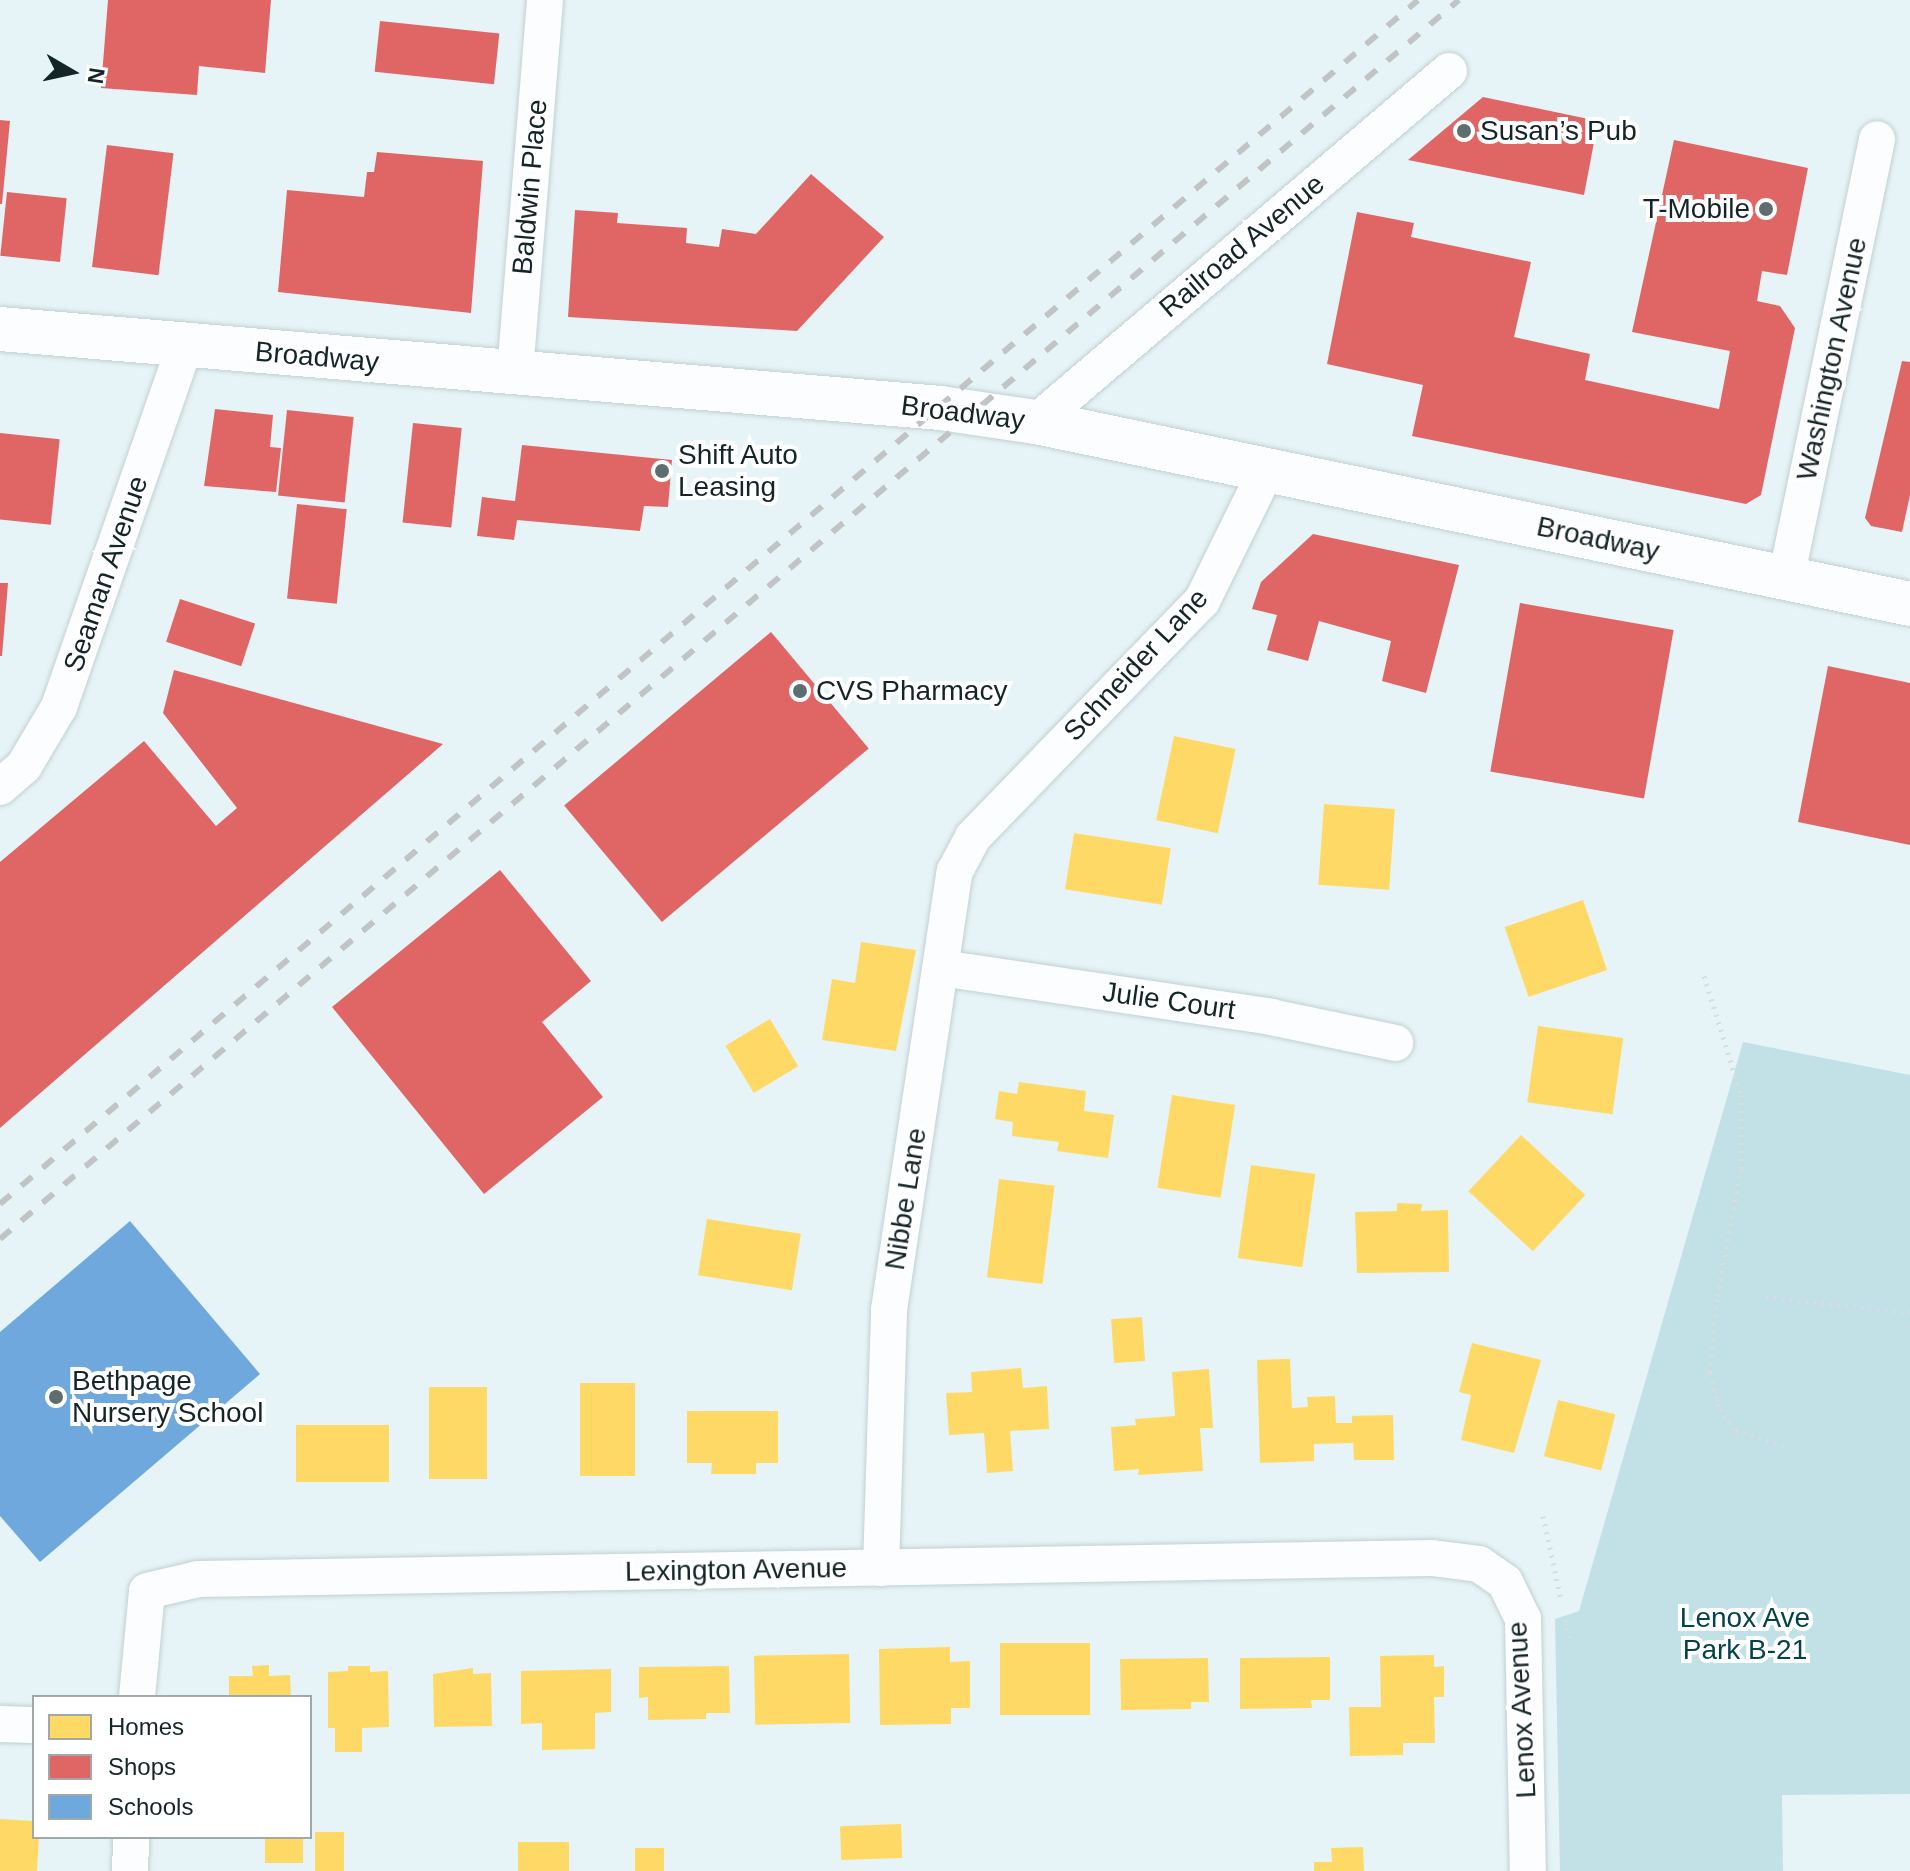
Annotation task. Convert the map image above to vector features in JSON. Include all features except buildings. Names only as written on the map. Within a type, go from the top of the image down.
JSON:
[{"type":"main road","name":"Broadway","points":[[0,329],[896,404],[1036,422],[1910,604]]},
{"type":"street","name":"Baldwin Place","points":[[515,373],[545,0]]},
{"type":"street","name":"Railroad Avenue","points":[[1036,422],[1449,71]]},
{"type":"street","name":"Washington Avenue","points":[[1786,579],[1877,139]]},
{"type":"street","name":"Seaman Avenue","points":[[0,787],[24,766],[59,707],[185,346]]},
{"type":"street","name":"Schneider Lane","points":[[973,837],[1202,601],[1267,469]]},
{"type":"street","name":"Nibbe Lane","points":[[881,1568],[889,1310],[955,871],[973,837]]},
{"type":"street","name":"Julie Court","points":[[941,968],[1271,1017],[1395,1043]]},
{"type":"street","name":"Lexington Avenue","points":[[137,1695],[147,1591],[198,1579],[1432,1558]]},
{"type":"street","name":"Lenox Avenue","points":[[1432,1558],[1479,1564],[1505,1582],[1523,1619],[1528,1871]]},
{"type":"street","points":[[0,1724],[32,1725]]},
{"type":"street","points":[[130,1871],[131,1839]]},
{"type":"path","points":[[1704,976],[1741,1095],[1741,1168],[1717,1299],[1710,1373],[1720,1409],[1736,1430],[1785,1446]]},
{"type":"path","points":[[1766,1297],[1910,1313]]},
{"type":"path","points":[[1543,1516],[1569,1639]]},
{"type":"green space","name":"Lenox Ave Park B-21","points":[[1743,1042],[1910,1075],[1910,1794],[1782,1795],[1783,1871],[1560,1871],[1555,1619],[1579,1611]]},
{"type":"railway","points":[[0,1204],[1418,0]]},
{"type":"railway","points":[[0,1239],[1459,0]]},
{"type":"place","name":"Susan’s Pub","points":[[1464,131]]},
{"type":"place","name":"T-Mobile","points":[[1766,209]]},
{"type":"place","name":"Shift Auto Leasing","points":[[662,471]]},
{"type":"place","name":"CVS Pharmacy","points":[[800,691]]},
{"type":"place","name":"Bethpage Nursery School","points":[[56,1397]]}]
